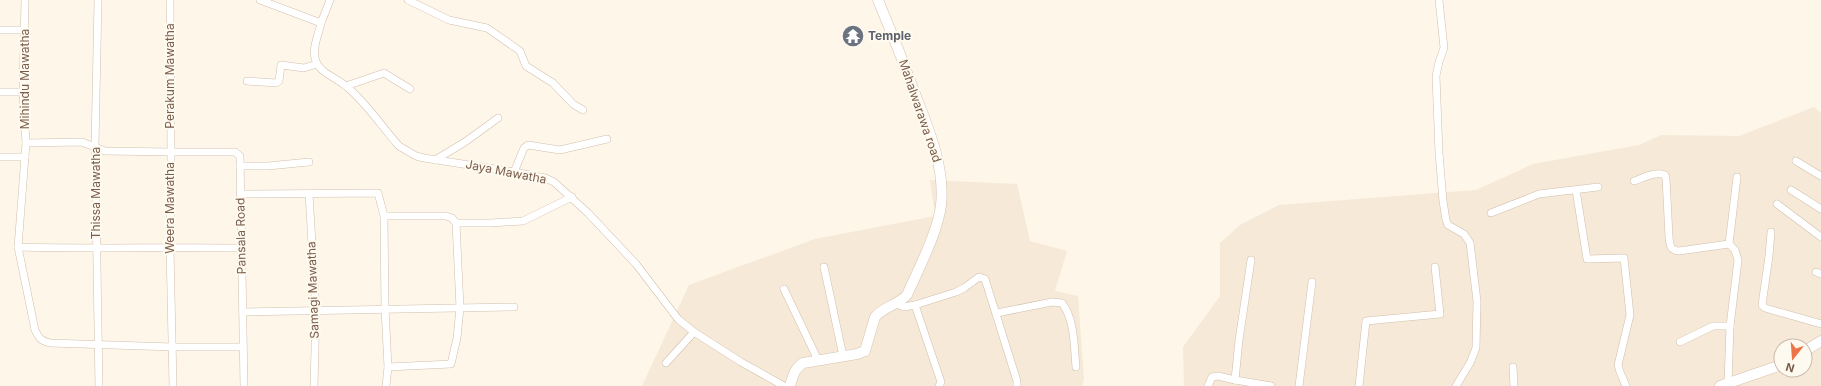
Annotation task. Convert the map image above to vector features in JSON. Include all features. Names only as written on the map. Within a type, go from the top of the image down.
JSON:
[{"type":"street","name":"Mihindu Mawatha","points":[[25,0],[23,92],[26,142],[18,247],[25,287],[35,330],[38,337],[42,341],[50,343],[98,344]]},
{"type":"street","name":"Thissa Mawatha","points":[[98,0],[95,146],[99,386]]},
{"type":"street","name":"Perakum Mawatha","points":[[170,0],[171,152]]},
{"type":"street","points":[[260,0],[321,23]]},
{"type":"street","points":[[247,81],[276,83],[278,81],[281,65],[304,68],[317,64],[314,57],[314,49],[321,23],[330,0]]},
{"type":"street","points":[[408,0],[449,20],[478,25],[500,35],[520,51],[526,66],[553,83],[573,104],[583,110]]},
{"type":"street","name":"Mahalwarawa road","points":[[790,386],[794,372],[798,366],[803,363],[865,351],[875,317],[879,313],[897,304],[907,295],[935,229],[941,203],[940,173],[928,128],[878,0]]},
{"type":"street","points":[[1439,0],[1444,48],[1436,76],[1439,153],[1443,201],[1448,225],[1464,234],[1470,243],[1477,301],[1476,348],[1470,363],[1456,386]]},
{"type":"street","points":[[0,30],[25,30]]},
{"type":"street","name":"Jaya Mawatha","points":[[317,64],[326,73],[346,86],[399,146],[416,156],[514,172],[549,180],[572,197],[636,264],[678,319],[694,332],[741,362],[784,386]]},
{"type":"street","points":[[346,86],[384,73],[410,89]]},
{"type":"street","points":[[0,92],[23,92]]},
{"type":"street","points":[[435,160],[465,142],[498,118]]},
{"type":"street","points":[[514,172],[524,148],[528,145],[560,150],[607,139]]},
{"type":"street","name":"Weera Mawatha","points":[[26,142],[82,142],[105,151],[171,152],[170,247],[173,347],[172,386]]},
{"type":"street","points":[[171,152],[235,152],[240,156],[240,166],[268,166],[309,162]]},
{"type":"street","points":[[0,157],[25,158]]},
{"type":"street","points":[[1796,161],[1821,176]]},
{"type":"street","name":"Pansala Road","points":[[240,166],[244,386]]},
{"type":"street","points":[[1634,181],[1656,174],[1665,175],[1669,238],[1670,247],[1673,250],[1679,251],[1730,244]]},
{"type":"street","points":[[1737,177],[1730,244],[1735,250],[1738,260],[1724,384],[1742,383],[1773,369]]},
{"type":"street","points":[[1491,213],[1539,194],[1598,187]]},
{"type":"street","points":[[1576,190],[1587,259],[1624,258],[1630,314],[1618,365],[1626,386]]},
{"type":"street","points":[[1791,190],[1821,209]]},
{"type":"street","points":[[240,194],[378,193],[384,216],[385,308],[388,367],[386,386]]},
{"type":"street","name":"Samagi Mawatha","points":[[309,194],[316,311],[314,386]]},
{"type":"street","points":[[456,223],[502,223],[523,221],[572,197]]},
{"type":"street","points":[[1777,204],[1821,236]]},
{"type":"street","points":[[384,216],[446,216],[452,218],[456,223],[460,308],[457,338],[451,364],[388,367]]},
{"type":"street","points":[[1771,232],[1762,305],[1765,308],[1821,324]]},
{"type":"street","points":[[18,247],[96,250],[170,247],[241,248]]},
{"type":"street","points":[[1235,380],[1239,340],[1251,260]]},
{"type":"street","points":[[824,267],[843,356]]},
{"type":"street","points":[[1359,386],[1366,321],[1440,314],[1435,267]]},
{"type":"street","points":[[897,304],[904,307],[915,305],[956,292],[974,280],[982,277],[988,282],[1017,380],[1017,386]]},
{"type":"street","points":[[1299,386],[1312,282]]},
{"type":"street","points":[[784,289],[818,360]]},
{"type":"street","points":[[997,313],[1052,302],[1062,303],[1066,308],[1072,329],[1076,367]]},
{"type":"street","points":[[915,305],[941,382],[939,386]]},
{"type":"street","points":[[243,312],[385,308],[514,307]]},
{"type":"street","points":[[1680,342],[1713,326],[1730,326]]},
{"type":"street","points":[[666,363],[694,332]]},
{"type":"street","points":[[98,344],[173,347],[243,347]]},
{"type":"street","points":[[1513,367],[1514,386]]},
{"type":"street","points":[[1208,386],[1212,377],[1218,376],[1271,386]]},
{"type":"shaded area","points":[[1814,107],[1821,113],[1821,386],[1184,386],[1183,347],[1220,296],[1220,243],[1240,225],[1279,205],[1476,190],[1533,164],[1639,145],[1661,135],[1739,136]]},
{"type":"shaded area","points":[[930,180],[1017,184],[1030,241],[1067,251],[1055,291],[1078,296],[1084,379],[1082,386],[642,386],[689,285],[815,239],[935,216]]},
{"type":"place","name":"Temple","points":[[853,36]]}]
